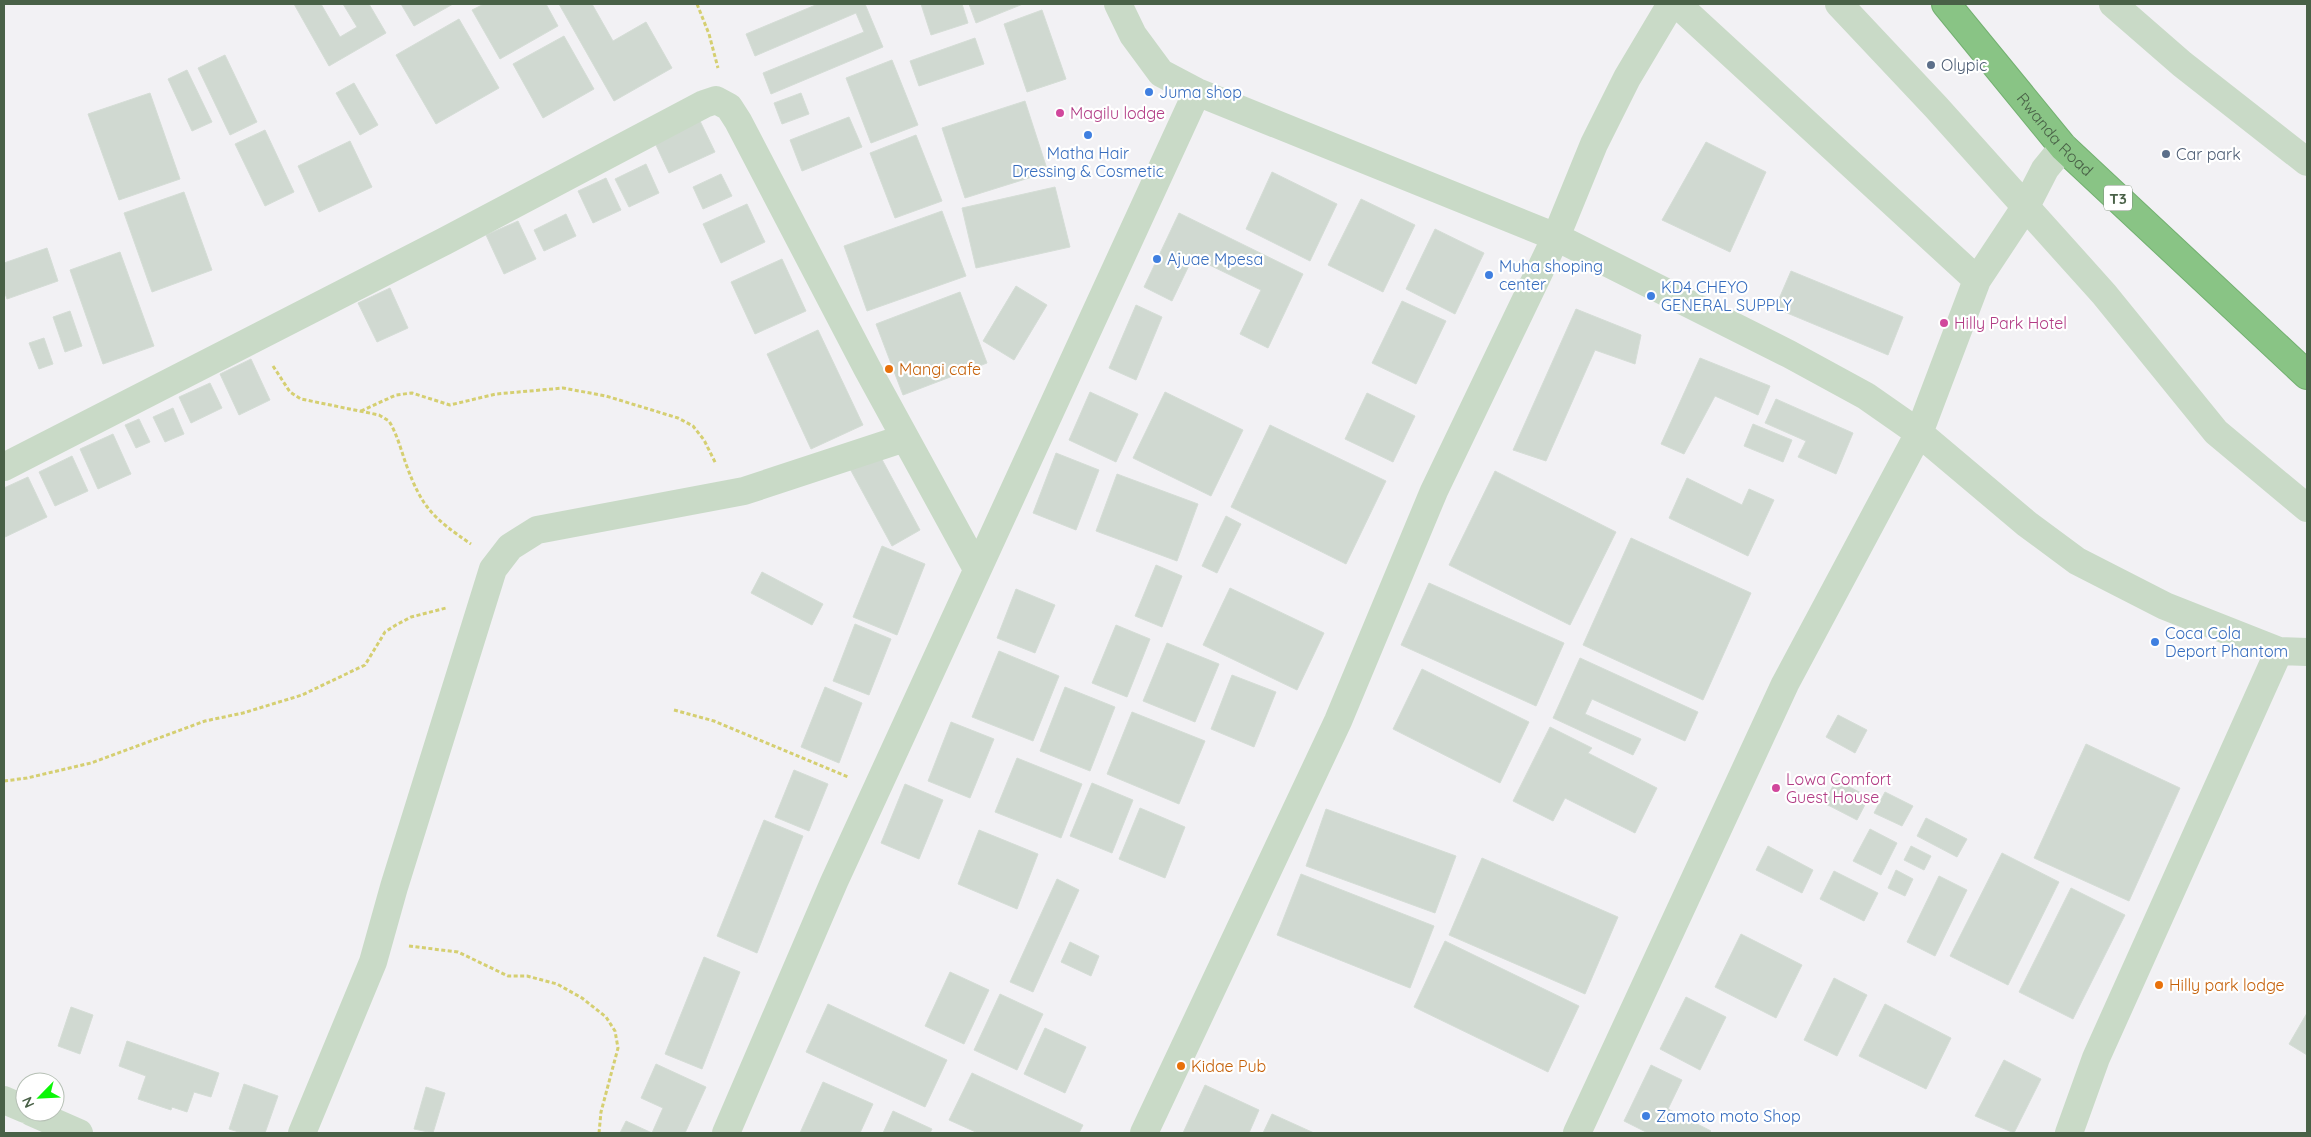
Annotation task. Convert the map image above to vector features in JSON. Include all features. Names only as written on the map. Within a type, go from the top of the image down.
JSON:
[{"type":"highway","name":"Rwanda Road","points":[[1946,4],[2063,146],[2307,376]]},
{"type":"street","points":[[1118,4],[1132,35],[1161,73],[1197,92],[1556,237],[1866,396],[1918,433],[2027,524],[2077,561],[2165,606],[2279,652],[2307,652]]},
{"type":"street","points":[[1144,1133],[1338,721],[1434,491],[1556,237],[1594,144],[1627,78],[1671,4]]},
{"type":"street","points":[[1677,4],[1977,280]]},
{"type":"street","points":[[1839,4],[2026,206],[2104,294],[2216,432],[2307,508]]},
{"type":"street","points":[[2113,4],[2182,64],[2307,162]]},
{"type":"street","points":[[726,1133],[830,891],[1197,92]]},
{"type":"street","points":[[4,467],[704,104],[716,100],[729,107],[977,569]]},
{"type":"street","points":[[1577,1133],[1785,684],[1918,433],[1977,280],[2026,206],[2045,169],[2063,146]]},
{"type":"street","points":[[302,1133],[373,962],[394,887],[493,574],[510,547],[536,530],[731,493],[905,438]]},
{"type":"street","points":[[2070,1133],[2096,1058],[2279,652]]},
{"type":"street","points":[[54,1122],[79,1133]]},
{"type":"path","points":[[697,4],[709,34],[729,107]]},
{"type":"path","points":[[4,781],[28,778],[91,763],[205,721],[243,713],[302,695],[365,665],[384,632],[411,617],[447,608],[493,574],[431,514],[420,499],[389,421],[379,415],[300,399],[290,392],[254,339]]},
{"type":"path","points":[[362,411],[396,395],[412,393],[450,405],[496,394],[563,388],[606,396],[678,418],[693,426],[704,440],[731,493]]},
{"type":"path","points":[[674,710],[714,721],[779,750],[877,788]]},
{"type":"path","points":[[379,943],[458,952],[508,976],[527,976],[557,984],[582,998],[606,1017],[615,1031],[618,1048],[601,1112],[599,1133]]},
{"type":"building","points":[[294,4],[321,4],[340,37],[357,27],[343,4],[369,4],[386,33],[329,66]]},
{"type":"building","points":[[401,4],[453,4],[414,26]]},
{"type":"building","points":[[484,4],[546,4],[558,26],[500,59],[472,10]]},
{"type":"building","points":[[559,4],[592,4],[613,41],[646,22],[672,68],[614,101]]},
{"type":"building","points":[[818,4],[865,4],[883,47],[771,94],[763,73],[864,32],[856,13],[755,56],[746,34]]},
{"type":"building","points":[[921,4],[962,4],[968,23],[931,35]]},
{"type":"building","points":[[969,4],[1023,4],[976,23]]},
{"type":"building","points":[[1042,10],[1066,79],[1027,92],[1004,24]]},
{"type":"building","points":[[459,19],[499,88],[436,124],[396,55]]},
{"type":"building","points":[[564,36],[594,89],[543,118],[513,64]]},
{"type":"building","points":[[975,38],[984,64],[919,86],[910,61]]},
{"type":"building","points":[[225,55],[257,122],[230,135],[198,68]]},
{"type":"building","points":[[892,60],[918,125],[871,143],[846,78]]},
{"type":"building","points":[[187,70],[212,122],[192,131],[168,79]]},
{"type":"building","points":[[354,83],[378,125],[360,135],[336,93]]},
{"type":"building","points":[[150,93],[180,179],[119,200],[88,114]]},
{"type":"building","points":[[801,93],[809,114],[782,124],[774,103]]},
{"type":"building","points":[[1025,101],[1048,172],[965,198],[942,128]]},
{"type":"building","points":[[849,117],[862,147],[802,171],[790,140]]},
{"type":"building","points":[[700,121],[715,152],[669,173],[655,143]]},
{"type":"building","points":[[265,130],[294,192],[265,206],[235,144]]},
{"type":"building","points":[[916,135],[942,201],[895,218],[870,153]]},
{"type":"building","points":[[350,141],[372,187],[319,212],[298,166]]},
{"type":"building","points":[[1706,142],[1766,172],[1730,252],[1662,220]]},
{"type":"building","points":[[646,164],[659,193],[629,207],[615,179]]},
{"type":"building","points":[[1272,172],[1337,204],[1310,261],[1246,229]]},
{"type":"building","points":[[721,174],[732,196],[703,209],[693,187]]},
{"type":"building","points":[[606,178],[621,210],[593,223],[578,191]]},
{"type":"building","points":[[1055,187],[1070,247],[976,268],[962,208]]},
{"type":"building","points":[[184,192],[212,270],[152,292],[124,213]]},
{"type":"building","points":[[1361,199],[1415,225],[1383,292],[1328,265]]},
{"type":"building","points":[[747,204],[765,242],[721,263],[703,224]]},
{"type":"building","points":[[942,211],[966,276],[867,311],[844,246]]},
{"type":"building","points":[[1179,213],[1303,274],[1268,348],[1240,334],[1261,290],[1193,257],[1172,301],[1144,287]]},
{"type":"building","points":[[566,214],[576,236],[544,251],[534,230]]},
{"type":"building","points":[[518,221],[536,259],[504,274],[486,235]]},
{"type":"building","points":[[1435,229],[1484,253],[1455,314],[1406,289]]},
{"type":"building","points":[[47,248],[58,281],[7,299],[4,291],[4,263]]},
{"type":"building","points":[[120,252],[154,346],[103,364],[70,270]]},
{"type":"building","points":[[782,259],[806,311],[755,334],[731,282]]},
{"type":"building","points":[[1791,271],[1903,317],[1888,355],[1775,308]]},
{"type":"building","points":[[1016,286],[1047,305],[1014,360],[983,341]]},
{"type":"building","points":[[390,288],[408,328],[377,342],[358,303]]},
{"type":"building","points":[[960,292],[987,363],[903,395],[876,324]]},
{"type":"building","points":[[1402,301],[1446,321],[1416,384],[1372,363]]},
{"type":"building","points":[[1136,305],[1162,317],[1136,380],[1109,368]]},
{"type":"building","points":[[1576,309],[1641,335],[1635,364],[1595,350],[1546,461],[1513,450]]},
{"type":"building","points":[[70,311],[82,346],[65,352],[53,317]]},
{"type":"building","points":[[818,330],[863,425],[811,449],[767,354]]},
{"type":"building","points":[[44,338],[53,364],[39,369],[29,343]]},
{"type":"building","points":[[1700,358],[1770,386],[1758,415],[1715,396],[1684,454],[1661,444]]},
{"type":"building","points":[[251,359],[270,400],[239,415],[220,374]]},
{"type":"building","points":[[210,383],[222,408],[191,423],[179,397]]},
{"type":"building","points":[[1090,392],[1138,414],[1116,462],[1069,440]]},
{"type":"building","points":[[1165,392],[1243,430],[1211,496],[1133,458]]},
{"type":"building","points":[[1367,393],[1415,416],[1393,462],[1345,439]]},
{"type":"building","points":[[1776,399],[1853,433],[1836,474],[1798,457],[1806,441],[1765,423]]},
{"type":"building","points":[[173,408],[184,434],[165,442],[153,417]]},
{"type":"building","points":[[139,419],[150,442],[136,448],[125,425]]},
{"type":"building","points":[[1753,424],[1792,440],[1783,462],[1744,446]]},
{"type":"building","points":[[1270,425],[1386,481],[1346,564],[1231,507]]},
{"type":"building","points":[[113,434],[131,474],[98,489],[80,449]]},
{"type":"building","points":[[878,452],[920,530],[892,546],[849,467]]},
{"type":"building","points":[[1056,453],[1099,470],[1076,530],[1033,513]]},
{"type":"building","points":[[72,456],[88,491],[55,506],[39,472]]},
{"type":"building","points":[[1495,471],[1616,532],[1570,625],[1449,565]]},
{"type":"building","points":[[1117,474],[1198,504],[1177,561],[1096,531]]},
{"type":"building","points":[[28,477],[47,517],[5,537],[4,488]]},
{"type":"building","points":[[1687,478],[1742,505],[1749,489],[1774,500],[1748,556],[1669,518]]},
{"type":"building","points":[[1226,516],[1241,524],[1217,573],[1202,566]]},
{"type":"building","points":[[1631,538],[1751,593],[1703,700],[1583,645]]},
{"type":"building","points":[[882,546],[925,564],[897,635],[853,617]]},
{"type":"building","points":[[1156,565],[1182,576],[1162,627],[1135,616]]},
{"type":"building","points":[[762,572],[823,604],[812,625],[751,593]]},
{"type":"building","points":[[1429,583],[1564,643],[1536,706],[1401,645]]},
{"type":"building","points":[[1230,588],[1324,633],[1297,690],[1203,645]]},
{"type":"building","points":[[1016,589],[1055,605],[1035,653],[997,638]]},
{"type":"building","points":[[855,624],[891,639],[869,695],[833,681]]},
{"type":"building","points":[[1116,625],[1150,639],[1127,697],[1092,683]]},
{"type":"building","points":[[1167,643],[1219,664],[1195,722],[1143,701]]},
{"type":"building","points":[[999,651],[1059,676],[1033,741],[972,717]]},
{"type":"building","points":[[1580,658],[1698,712],[1685,741],[1592,699],[1585,714],[1641,739],[1633,755],[1553,718]]},
{"type":"building","points":[[1422,669],[1529,722],[1500,783],[1393,729]]},
{"type":"building","points":[[1232,675],[1276,692],[1254,747],[1211,729]]},
{"type":"building","points":[[825,687],[862,703],[839,763],[801,747]]},
{"type":"building","points":[[1065,687],[1115,707],[1090,771],[1040,751]]},
{"type":"building","points":[[1132,712],[1205,741],[1179,804],[1107,774]]},
{"type":"building","points":[[1838,715],[1867,730],[1855,753],[1826,737]]},
{"type":"building","points":[[951,722],[994,739],[970,798],[928,781]]},
{"type":"building","points":[[1550,727],[1592,748],[1588,753],[1657,788],[1635,833],[1565,798],[1553,821],[1513,801]]},
{"type":"building","points":[[2086,744],[2180,788],[2129,901],[2034,858]]},
{"type":"building","points":[[1017,758],[1082,784],[1061,838],[995,812]]},
{"type":"building","points":[[794,770],[828,784],[809,831],[775,817]]},
{"type":"building","points":[[1836,780],[1869,797],[1857,820],[1824,803]]},
{"type":"building","points":[[1092,783],[1133,800],[1112,853],[1070,836]]},
{"type":"building","points":[[905,784],[943,800],[919,859],[881,843]]},
{"type":"building","points":[[1885,792],[1913,806],[1902,826],[1874,813]]},
{"type":"building","points":[[1140,808],[1185,827],[1165,878],[1119,859]]},
{"type":"building","points":[[1326,809],[1456,856],[1435,913],[1306,866]]},
{"type":"building","points":[[1926,818],[1967,839],[1957,857],[1917,836]]},
{"type":"building","points":[[764,820],[803,836],[757,953],[717,936]]},
{"type":"building","points":[[1870,829],[1897,843],[1881,875],[1853,861]]},
{"type":"building","points":[[979,830],[1038,854],[1017,909],[958,884]]},
{"type":"building","points":[[1768,846],[1813,870],[1802,893],[1756,870]]},
{"type":"building","points":[[1911,846],[1931,856],[1924,870],[1904,860]]},
{"type":"building","points":[[2002,853],[2059,882],[2008,985],[1950,956]]},
{"type":"building","points":[[1482,858],[1618,917],[1585,994],[1449,935]]},
{"type":"building","points":[[1896,870],[1913,879],[1905,896],[1888,888]]},
{"type":"building","points":[[1834,871],[1878,893],[1864,921],[1820,899]]},
{"type":"building","points":[[1301,874],[1434,926],[1410,988],[1277,935]]},
{"type":"building","points":[[1939,876],[1967,890],[1935,956],[1907,942]]},
{"type":"building","points":[[1057,879],[1079,890],[1033,992],[1010,982]]},
{"type":"building","points":[[2071,888],[2125,915],[2073,1019],[2019,992]]},
{"type":"building","points":[[1741,934],[1802,965],[1776,1018],[1715,987]]},
{"type":"building","points":[[1445,941],[1579,1006],[1548,1072],[1414,1007]]},
{"type":"building","points":[[1070,942],[1099,956],[1091,976],[1061,962]]},
{"type":"building","points":[[704,957],[740,972],[702,1069],[665,1054]]},
{"type":"building","points":[[950,972],[989,990],[964,1044],[925,1026]]},
{"type":"building","points":[[1834,978],[1867,995],[1837,1056],[1804,1040]]},
{"type":"building","points":[[1000,994],[1043,1014],[1017,1070],[974,1050]]},
{"type":"building","points":[[1686,997],[1726,1017],[1700,1070],[1660,1049]]},
{"type":"building","points":[[828,1004],[947,1060],[925,1107],[806,1052]]},
{"type":"building","points":[[1885,1004],[1951,1038],[1926,1089],[1859,1056]]},
{"type":"building","points":[[71,1007],[93,1015],[80,1054],[58,1046]]},
{"type":"building","points":[[2307,1013],[2307,1055],[2289,1044]]},
{"type":"building","points":[[1045,1028],[1086,1047],[1065,1093],[1024,1074]]},
{"type":"building","points":[[127,1041],[219,1073],[211,1097],[194,1092],[187,1112],[172,1107],[171,1110],[138,1099],[146,1076],[119,1066]]},
{"type":"building","points":[[2004,1060],[2041,1079],[2014,1133],[1975,1116]]},
{"type":"building","points":[[656,1064],[706,1087],[685,1133],[652,1133],[663,1108],[641,1098]]},
{"type":"building","points":[[1651,1065],[1682,1080],[1668,1109],[1711,1131],[1709,1133],[1648,1133],[1624,1121]]},
{"type":"building","points":[[972,1073],[1083,1125],[1079,1133],[978,1133],[949,1120]]},
{"type":"building","points":[[823,1082],[873,1104],[860,1133],[800,1133]]},
{"type":"building","points":[[244,1084],[278,1096],[265,1133],[242,1133],[229,1129]]},
{"type":"building","points":[[1205,1085],[1259,1110],[1249,1133],[1183,1133]]},
{"type":"building","points":[[426,1087],[445,1093],[433,1133],[414,1129]]},
{"type":"building","points":[[893,1111],[932,1129],[930,1133],[883,1133]]},
{"type":"building","points":[[1272,1114],[1314,1133],[1263,1133]]},
{"type":"building","points":[[626,1121],[652,1133],[620,1133]]},
{"type":"place","name":"Olypic","points":[[1931,65]]},
{"type":"place","name":"Juma shop","points":[[1149,92]]},
{"type":"place","name":"Magilu lodge","points":[[1060,113]]},
{"type":"place","name":"Matha Hair Dressing & Cosmetic","points":[[1088,135]]},
{"type":"place","name":"Car park","points":[[2166,154]]},
{"type":"place","name":"Ajuae Mpesa","points":[[1157,259]]},
{"type":"place","name":"Muha shoping center","points":[[1489,275]]},
{"type":"place","name":"KD4 CHEYO GENERAL SUPPLY","points":[[1651,296]]},
{"type":"place","name":"Hilly Park Hotel","points":[[1944,323]]},
{"type":"place","name":"Mangi cafe","points":[[889,369]]},
{"type":"place","name":"Coca Cola Deport Phantom","points":[[2155,642]]},
{"type":"place","name":"Lowa Comfort Guest House","points":[[1776,788]]},
{"type":"place","name":"Hilly park lodge","points":[[2159,985]]},
{"type":"place","name":"Kidae Pub","points":[[1181,1066]]},
{"type":"place","name":"Zamoto moto Shop","points":[[1646,1116]]}]
